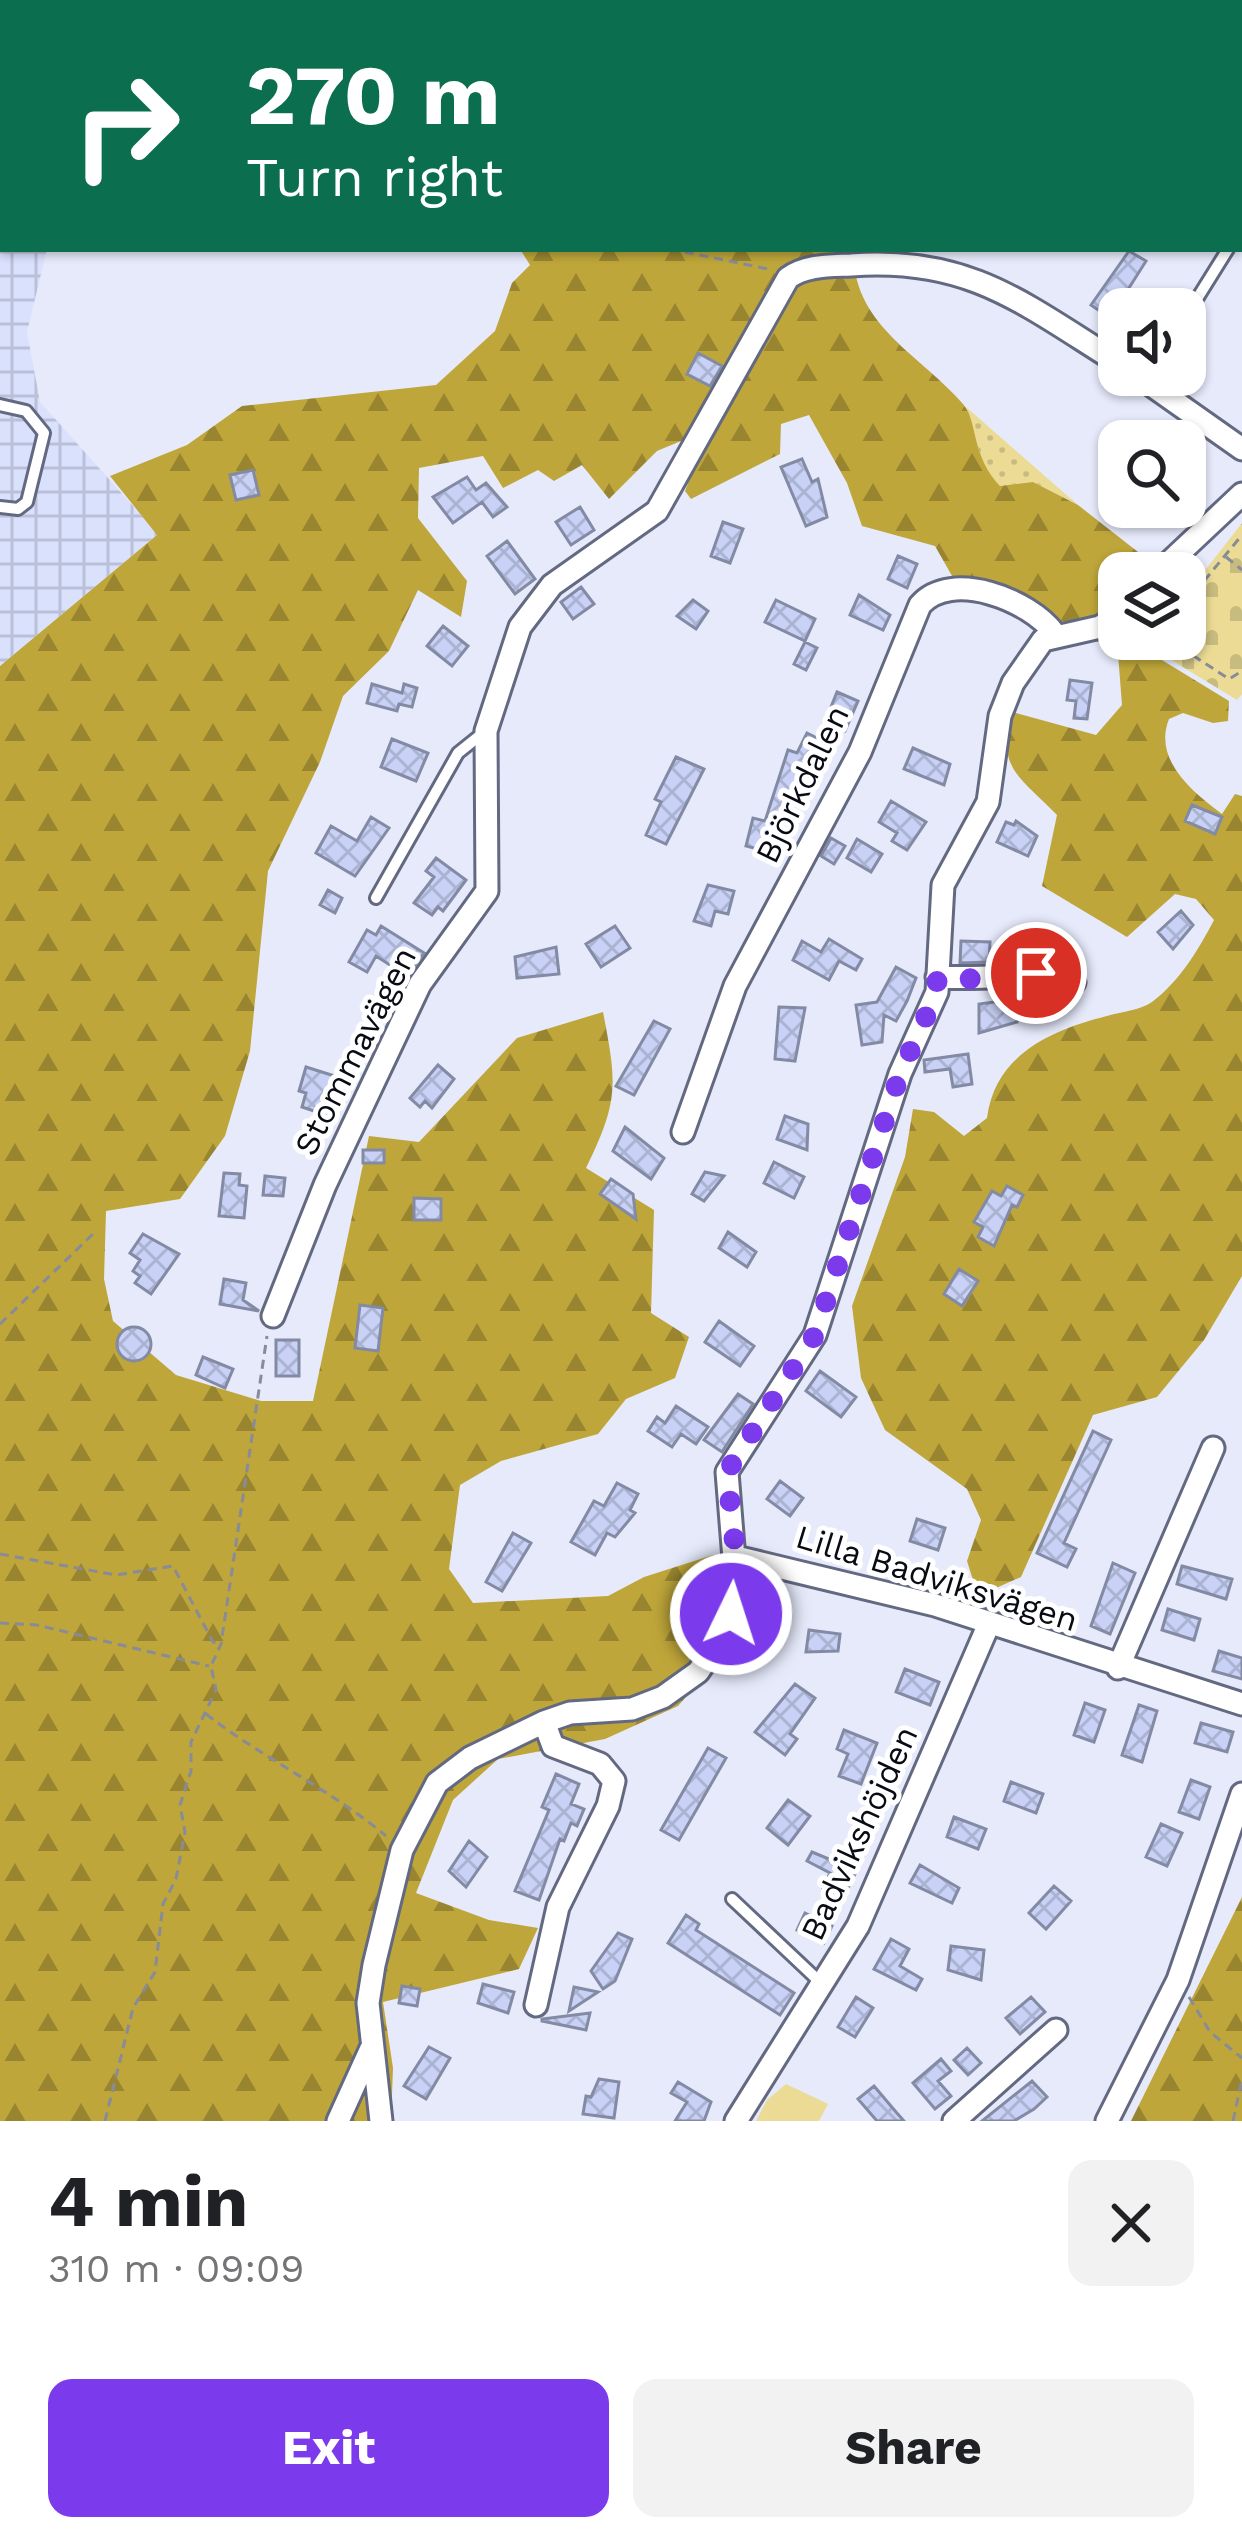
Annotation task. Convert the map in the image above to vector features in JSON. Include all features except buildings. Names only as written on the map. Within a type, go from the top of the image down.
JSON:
[{"type":"street","points":[[799,271],[905,262],[956,270],[1098,351]]},
{"type":"street","name":"Stommavägen","points":[[273,1316],[325,1185],[421,985],[487,891],[486,731],[530,608],[568,572],[616,544],[657,511],[714,417],[768,308],[799,271]]},
{"type":"street","points":[[1169,396],[1242,449]]},
{"type":"street","points":[[1180,552],[1242,494]]},
{"type":"street","name":"Björkdalen","points":[[683,1132],[735,986],[860,752],[920,605],[941,589],[965,588],[1037,617],[1054,633]]},
{"type":"street","points":[[381,2121],[368,2002],[402,1850],[430,1793],[447,1773],[544,1721],[648,1705],[685,1684],[724,1635],[736,1557],[727,1472],[815,1335],[900,1074],[937,992],[943,885],[988,802],[1000,716],[1029,656],[1054,633],[1098,628]]},
{"type":"street","points":[[937,977],[992,980],[1029,972],[1074,982]]},
{"type":"street","points":[[1118,1668],[1214,1448]]},
{"type":"street","name":"Lilla Badviksvägen","points":[[736,1557],[844,1579],[1242,1704]]},
{"type":"street","name":"Badvikshöjden","points":[[736,2121],[859,1926],[988,1626]]},
{"type":"street","points":[[536,2005],[558,1906],[608,1806],[614,1781],[600,1764],[554,1746],[544,1721]]},
{"type":"street","points":[[1107,2121],[1178,1980],[1242,1794]]},
{"type":"street","points":[[955,2121],[1056,2030]]},
{"type":"street","points":[[338,2121],[372,2046]]},
{"type":"lane","points":[[1204,288],[1226,252]]},
{"type":"lane","points":[[0,405],[26,411],[44,433],[27,502],[18,509],[0,506]]},
{"type":"lane","points":[[376,898],[458,754],[486,731]]},
{"type":"lane","points":[[733,1899],[822,1984]]},
{"type":"path","points":[[684,252],[764,269],[799,271]]},
{"type":"path","points":[[1206,579],[1242,536]]},
{"type":"path","points":[[1225,556],[1242,570]]},
{"type":"path","points":[[1200,660],[1229,679],[1242,671]]},
{"type":"path","points":[[0,1324],[95,1232]]},
{"type":"path","points":[[105,2121],[133,2008],[155,1972],[163,1904],[176,1879],[185,1832],[180,1805],[191,1771],[191,1742],[216,1690],[211,1666],[221,1644],[260,1361],[273,1316]]},
{"type":"path","points":[[0,1554],[116,1575],[173,1566],[213,1642],[221,1644]]},
{"type":"path","points":[[0,1623],[94,1637],[211,1666]]},
{"type":"path","points":[[205,1713],[254,1751],[348,1804],[402,1850]]},
{"type":"path","points":[[1178,1980],[1210,2032],[1242,2058]]},
{"type":"path","points":[[1233,2121],[1242,2079]]},
{"type":"shaded area","points":[[0,252],[46,252],[27,332],[40,402],[158,534],[0,666]]},
{"type":"green space","points":[[522,252],[853,252],[864,300],[892,337],[963,404],[984,463],[1000,486],[1033,482],[1078,505],[1098,521],[1098,528],[1107,528],[1138,552],[1098,552],[1098,641],[1068,642],[1013,613],[964,597],[935,546],[862,526],[847,483],[809,415],[781,424],[780,454],[691,499],[685,491],[699,456],[681,441],[657,451],[609,499],[582,465],[554,481],[538,470],[503,488],[483,456],[419,468],[418,518],[467,581],[461,617],[418,590],[389,651],[343,696],[320,762],[268,871],[250,1051],[225,1136],[180,1199],[106,1211],[104,1279],[113,1321],[176,1375],[261,1401],[313,1401],[369,1136],[419,1142],[517,1038],[603,1012],[612,1092],[605,1125],[586,1168],[654,1210],[651,1313],[689,1337],[675,1378],[626,1399],[598,1434],[501,1461],[460,1485],[449,1569],[473,1603],[608,1596],[644,1577],[713,1555],[738,1568],[745,1630],[678,1706],[605,1739],[498,1759],[453,1800],[416,1893],[489,1920],[538,1928],[519,1969],[383,2002],[393,2068],[391,2121],[0,2121],[0,666],[157,535],[110,476],[187,445],[242,406],[436,385],[495,331],[512,283],[530,265]]},
{"type":"green space","points":[[966,407],[1078,505],[1033,482],[1000,486],[985,470]]},
{"type":"green space","points":[[1242,523],[1242,694],[1237,700],[1171,660],[1206,660],[1206,569]]},
{"type":"green space","points":[[1118,660],[1162,660],[1229,701],[1228,721],[1213,723],[1183,713],[1169,719],[1165,734],[1178,773],[1210,805],[1222,814],[1235,794],[1242,796],[1242,1276],[1204,1340],[1157,1397],[1093,1415],[1021,1577],[978,1596],[967,1561],[981,1520],[967,1489],[885,1430],[861,1378],[852,1306],[905,1157],[913,1109],[934,1112],[964,1136],[987,1118],[1001,1077],[1029,1049],[1066,1029],[1152,1002],[1188,964],[1214,920],[1196,899],[1175,894],[1127,937],[1042,886],[1057,815],[1014,770],[1007,747],[1009,711],[1096,735],[1122,705]]},
{"type":"green space","points":[[1242,1897],[1242,2121],[1131,2121]]},
{"type":"green space","points":[[786,2084],[828,2104],[819,2121],[756,2121],[767,2100]]},
{"type":"route","points":[[731,1614],[736,1557],[726,1503],[727,1472],[736,1451],[796,1371],[815,1335],[900,1074],[937,992],[937,977],[992,980],[1036,973]]}]
